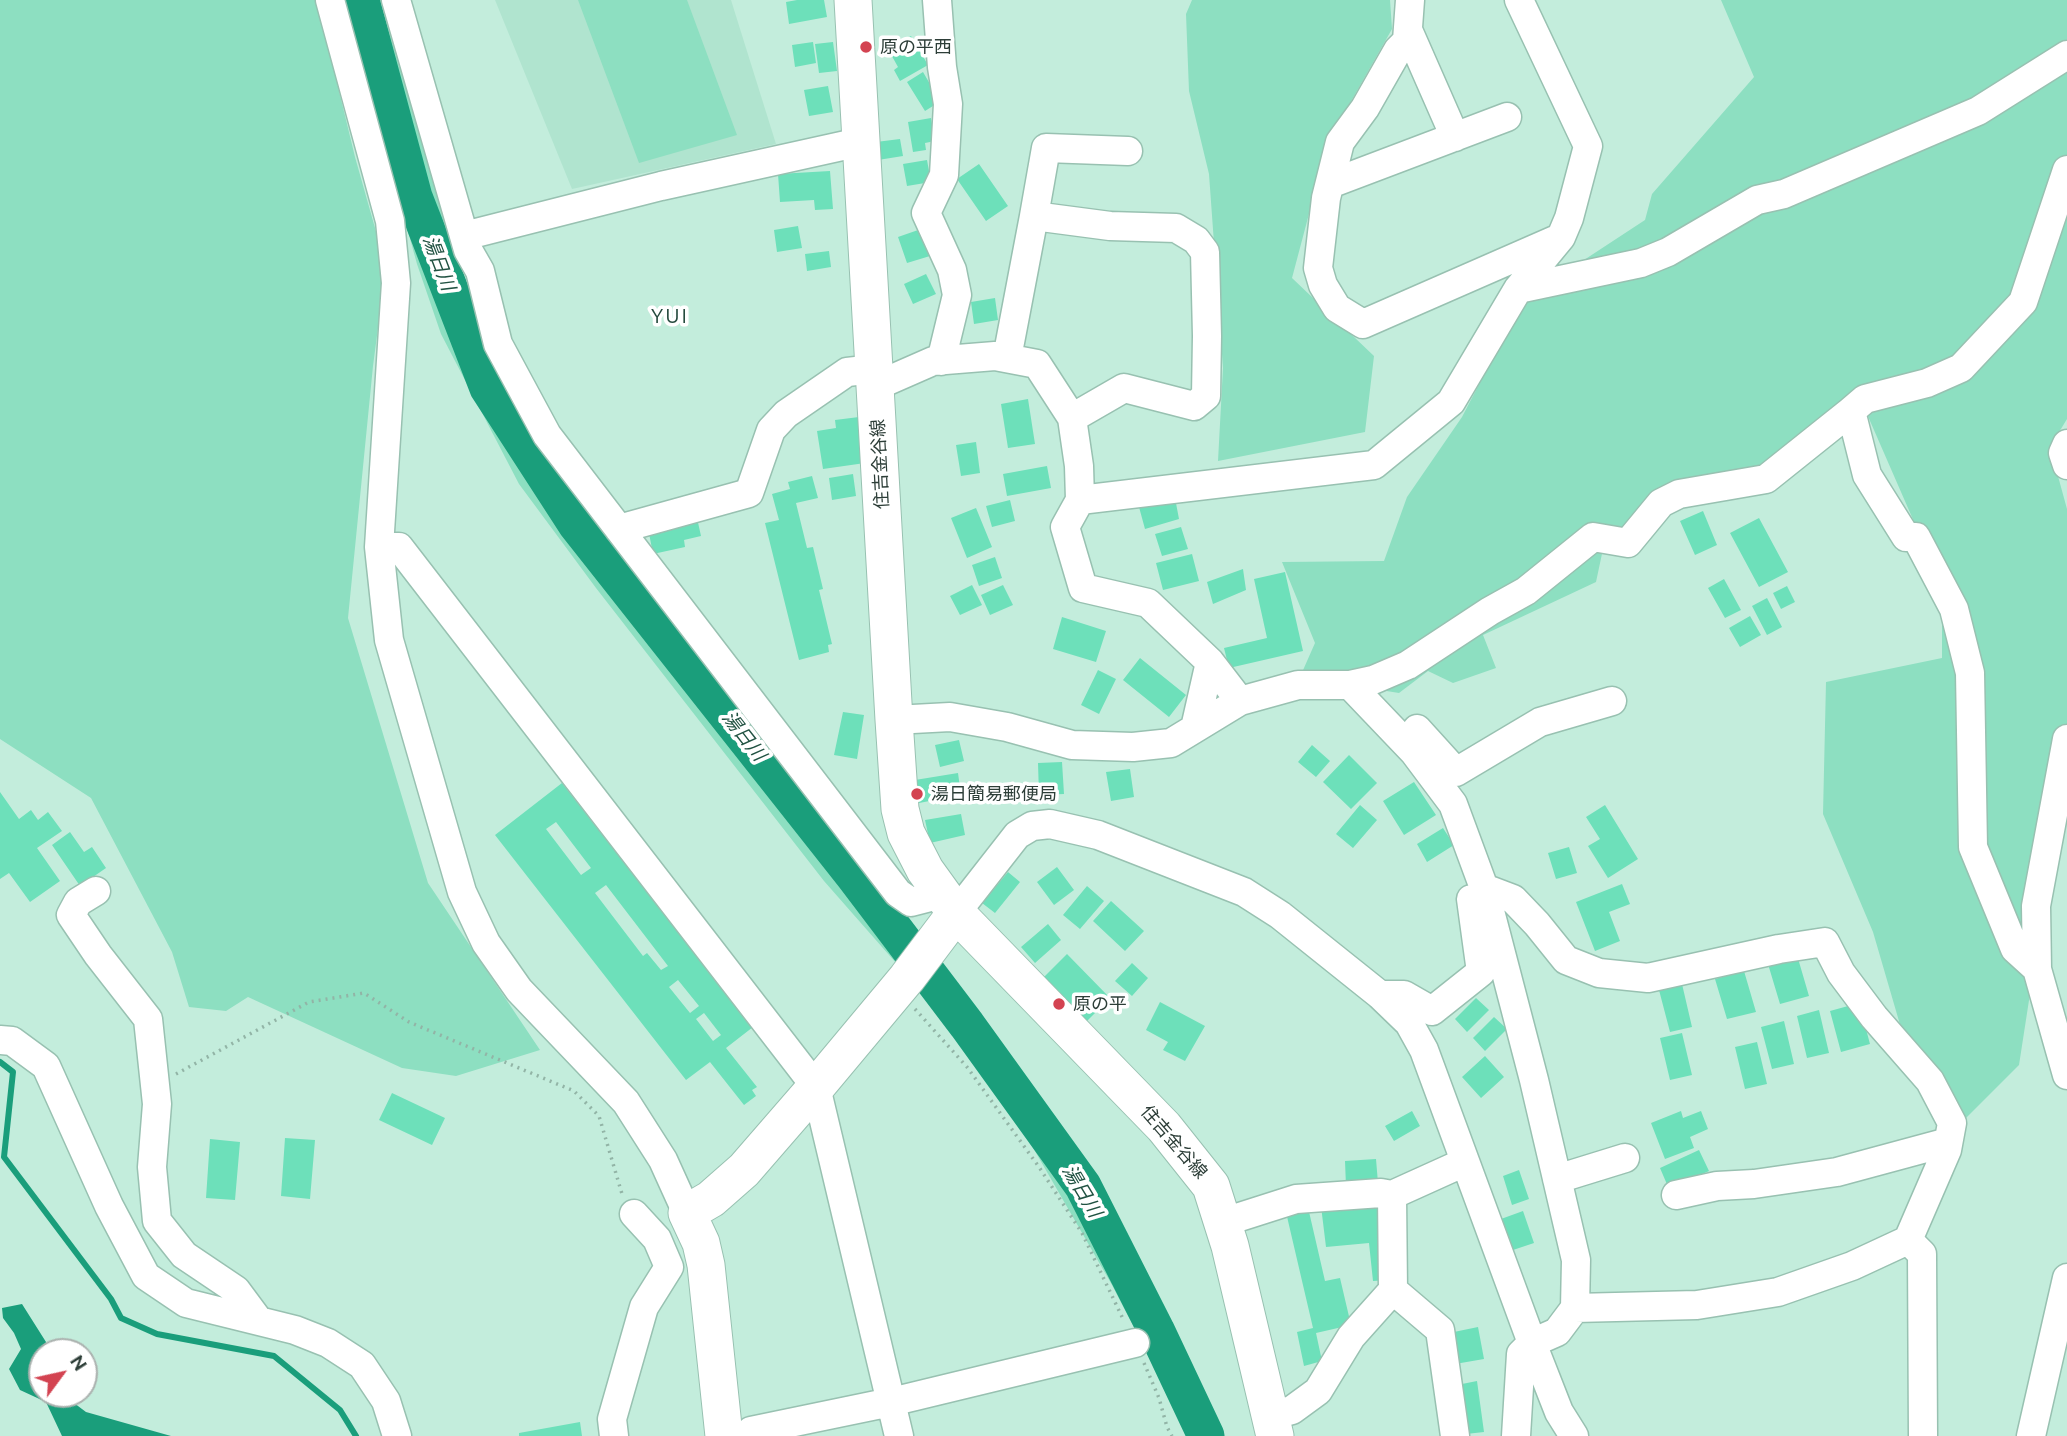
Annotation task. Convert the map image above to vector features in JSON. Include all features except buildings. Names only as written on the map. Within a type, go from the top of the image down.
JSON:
[{"type":"main road","name":"住吉金谷線","points":[[853,0],[894,720],[900,809],[906,833],[925,870],[949,903],[1164,1128],[1212,1186],[1224,1222],[1273,1426]]},
{"type":"main road","points":[[737,1434],[706,1265],[701,1243],[687,1213],[711,1199],[744,1170],[816,1087],[929,948],[949,903]]},
{"type":"street","points":[[330,0],[390,221],[396,284],[380,547],[390,640],[462,892],[486,943],[519,990],[626,1102],[663,1160],[687,1213]]},
{"type":"street","points":[[396,0],[468,250],[480,271],[498,344],[547,435],[898,893],[911,902],[949,903],[1017,835],[1032,826],[1049,824],[1098,835],[1244,892],[1280,915],[1380,995],[1409,1023],[1424,1050],[1532,1343],[1559,1412],[1574,1436]]},
{"type":"street","points":[[937,0],[942,67],[948,103],[944,175],[926,213],[952,270],[957,295],[941,361]]},
{"type":"street","points":[[1410,0],[1407,41],[1398,50],[1365,108],[1340,142],[1330,184],[1318,268],[1323,285],[1337,309],[1363,324],[1560,237]]},
{"type":"street","points":[[1080,500],[1374,465],[1451,402],[1518,289],[1560,237],[1569,218],[1588,146],[1519,0]]},
{"type":"street","points":[[1408,30],[1455,136]]},
{"type":"street","points":[[1518,289],[1641,262],[1668,252],[1757,200],[1784,194],[1978,111],[2067,55]]},
{"type":"street","points":[[1330,184],[1507,117]]},
{"type":"street","points":[[464,236],[661,186],[860,142]]},
{"type":"street","points":[[1007,358],[1046,148],[1128,151]]},
{"type":"street","points":[[894,720],[950,717],[1007,727],[1072,745],[1133,747],[1171,743],[1240,701],[1298,685],[1362,682],[1408,665],[1490,611],[1526,591],[1593,537],[1628,543],[1661,503],[1679,494],[1766,479],[1865,399],[1927,383],[1961,368],[2023,302],[2067,170]]},
{"type":"street","points":[[1034,216],[1110,226],[1176,228],[1196,240],[1205,252],[1208,336],[1206,396],[1194,406],[1124,388],[1072,418]]},
{"type":"street","points":[[620,529],[749,493],[771,430],[786,414],[847,372],[875,377],[933,362],[995,356],[1037,364],[1072,418],[1079,466],[1080,500],[1065,527],[1083,589],[1148,603],[1210,662],[1240,701]]},
{"type":"street","points":[[1851,411],[1867,475],[1906,537],[1916,537],[1954,609],[1970,673],[1973,847],[2015,949],[2037,969]]},
{"type":"street","points":[[2067,444],[2063,453],[2067,465]]},
{"type":"street","points":[[380,547],[398,547],[816,1087],[899,1436]]},
{"type":"street","points":[[1195,728],[1210,662]]},
{"type":"street","points":[[1362,682],[1457,772],[1540,722],[1612,701]]},
{"type":"street","points":[[1362,682],[1453,804],[1484,888],[1576,1260],[1575,1308],[1556,1332],[1532,1343],[1521,1354],[1517,1383],[1516,1436]]},
{"type":"street","points":[[2067,739],[2036,906],[2037,969],[2067,1076]]},
{"type":"street","points":[[1380,995],[1404,995],[1432,1011],[1481,972],[1471,899],[1484,888]]},
{"type":"street","points":[[1484,888],[1513,899],[1538,924],[1566,960],[1599,973],[1648,978],[1779,949],[1825,942],[1841,973],[1874,1017],[1930,1081],[1952,1123],[1948,1142],[1908,1240],[1852,1266],[1778,1292],[1697,1305],[1575,1308]]},
{"type":"street","points":[[96,891],[78,902],[71,915],[97,955],[148,1019],[157,1104],[152,1167],[157,1221],[184,1255],[236,1290],[259,1321]]},
{"type":"street","points":[[0,1040],[12,1041],[46,1066],[109,1206],[146,1276],[186,1303],[295,1330],[328,1343],[362,1365],[386,1401],[397,1436]]},
{"type":"street","points":[[1676,1195],[1717,1186],[1754,1184],[1837,1172],[1948,1142]]},
{"type":"street","points":[[1557,1179],[1625,1158]]},
{"type":"street","points":[[1224,1222],[1296,1199],[1381,1193],[1392,1195],[1465,1162]]},
{"type":"street","points":[[1273,1426],[1318,1391],[1351,1337],[1393,1290],[1392,1195]]},
{"type":"street","points":[[614,1436],[612,1419],[644,1307],[670,1267],[657,1239],[634,1214]]},
{"type":"street","points":[[1908,1240],[1922,1254],[1923,1436]]},
{"type":"street","points":[[2031,1436],[2067,1278]]},
{"type":"street","points":[[1393,1290],[1440,1330],[1455,1436]]},
{"type":"street","points":[[737,1434],[891,1402],[1135,1343]]},
{"type":"path","points":[[902,984],[967,1067],[1039,1167],[1082,1233],[1135,1343],[1172,1436]]},
{"type":"path","points":[[155,1085],[309,1002],[364,993],[409,1022],[574,1091],[599,1116],[619,1188],[634,1214]]},
{"type":"shaded area","points":[[0,0],[317,0],[355,157],[386,267],[373,366],[348,618],[428,883],[540,1050],[456,1076],[402,1068],[248,997],[226,1011],[189,1007],[172,952],[91,798],[0,739]]},
{"type":"shaded area","points":[[344,0],[386,0],[468,295],[513,404],[689,626],[793,773],[898,911],[952,990],[1009,1058],[1091,1172],[1158,1304],[1219,1436],[1190,1436],[1112,1285],[1028,1139],[918,988],[824,881],[596,588],[519,484],[441,334],[417,264]]},
{"type":"shaded area","points":[[495,0],[731,0],[776,144],[572,189]]},
{"type":"shaded area","points":[[578,0],[687,0],[737,135],[639,163]]},
{"type":"shaded area","points":[[1192,0],[1390,0],[1392,29],[1328,142],[1292,278],[1374,356],[1365,432],[1218,461],[1223,368],[1209,174],[1189,91],[1186,14]]},
{"type":"shaded area","points":[[1721,0],[2067,0],[2067,419],[2050,447],[2067,509],[2067,754],[2019,1065],[1962,1122],[1901,1028],[1873,932],[1823,814],[1826,682],[1942,658],[1942,586],[1867,414],[1767,465],[1669,486],[1603,549],[1596,582],[1483,635],[1496,668],[1453,683],[1428,671],[1399,693],[1300,677],[1315,643],[1282,562],[1384,561],[1407,497],[1462,417],[1523,300],[1645,220],[1652,194],[1754,77]]},
{"type":"shaded area","points":[[22,1304],[43,1338],[28,1338],[28,1394],[20,1390],[9,1369],[21,1349],[3,1318],[2,1308]]},
{"type":"shaded area","points":[[49,1408],[81,1408],[86,1412],[171,1436],[62,1436]]},
{"type":"waterway","name":"湯日川","points":[[361,0],[414,197],[488,388],[576,524],[854,876],[967,1025],[1083,1186],[1206,1436]]},
{"type":"waterway","points":[[0,1062],[13,1072],[4,1157],[111,1299],[121,1318],[157,1334],[274,1356],[340,1410],[356,1436]]},
{"type":"place","name":"原の平西","points":[[866,47]]},
{"type":"place","name":"湯日簡易郵便局","points":[[917,794]]},
{"type":"place","name":"原の平","points":[[1059,1004]]},
{"type":"district","name":"YUI","points":[[670,316]]}]
